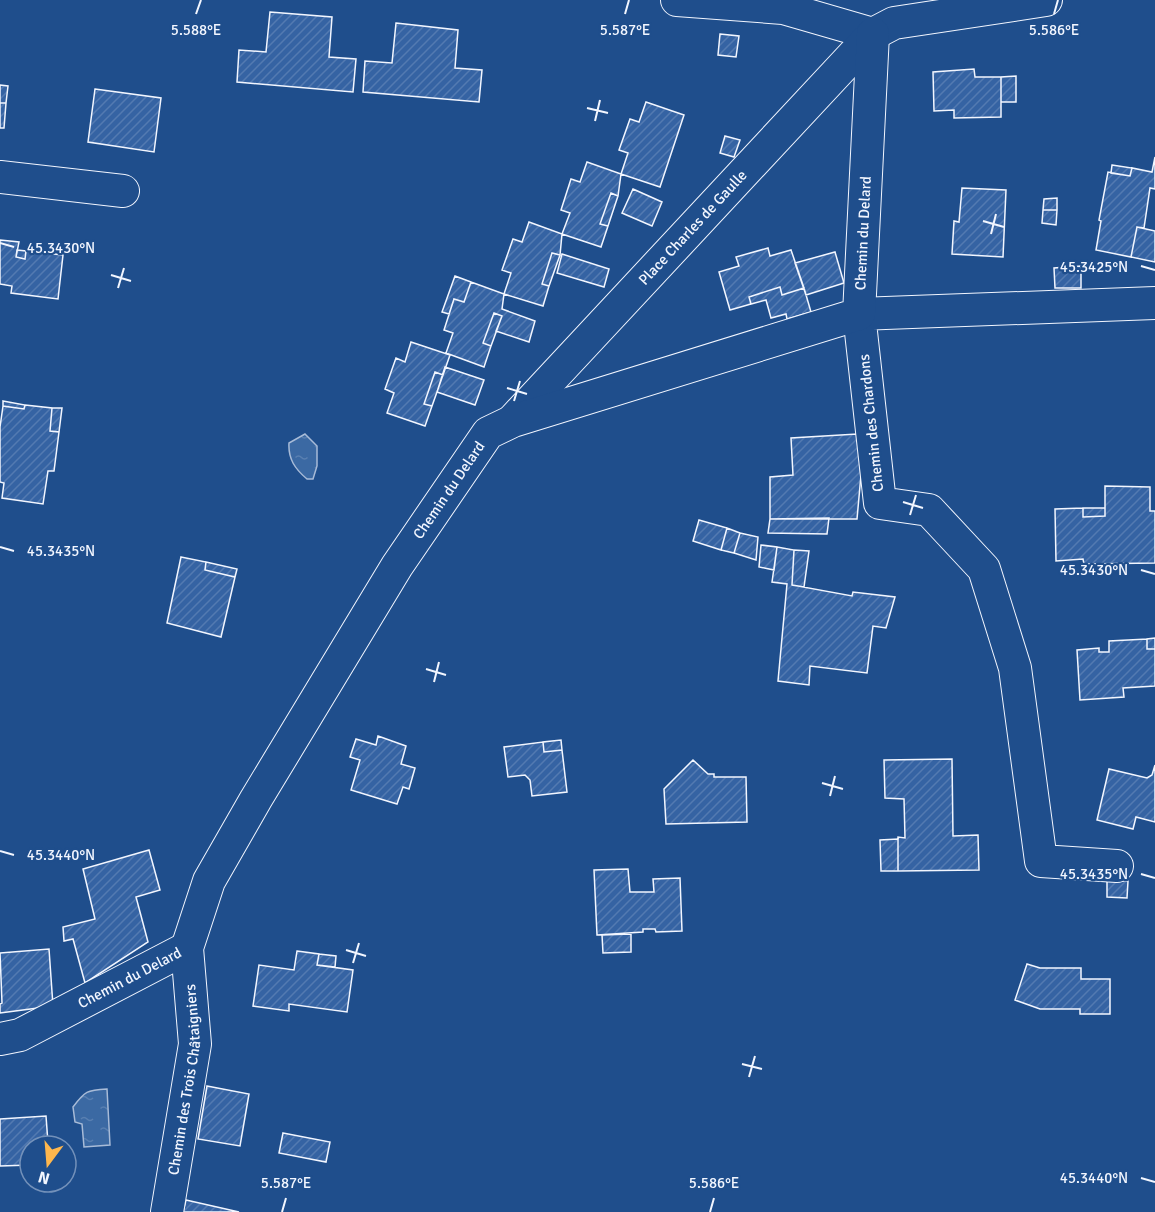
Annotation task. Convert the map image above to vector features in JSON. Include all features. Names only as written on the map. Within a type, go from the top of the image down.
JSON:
[{"type":"street","points":[[677,0],[783,8],[873,34],[894,23],[1046,0]]},
{"type":"street","name":"Chemin du Delard","points":[[0,1039],[20,1035],[187,948],[212,876],[256,799],[397,566],[488,433],[513,421],[859,314],[873,34]]},
{"type":"street","name":"Place Charles de Gaulle","points":[[513,421],[873,34]]},
{"type":"street","points":[[0,177],[123,191]]},
{"type":"street","points":[[859,314],[1155,303]]},
{"type":"street","name":"Chemin des Chardons","points":[[859,314],[880,503],[929,510],[984,569],[1015,668],[1041,861],[1117,866]]},
{"type":"street","name":"Chemin des Trois Châtaigniers","points":[[167,1212],[195,1044],[187,948]]},
{"type":"water","points":[[305,434],[317,446],[317,466],[313,479],[307,479],[299,471],[290,454],[289,443]]},
{"type":"water","points":[[107,1089],[110,1145],[84,1147],[82,1124],[75,1122],[73,1107],[87,1092]]},
{"type":"building","points":[[270,12],[332,17],[329,57],[356,59],[353,92],[237,82],[239,50],[266,52]]},
{"type":"building","points":[[396,23],[458,30],[455,68],[482,70],[479,102],[363,92],[365,61],[392,63]]},
{"type":"building","points":[[720,34],[739,36],[736,57],[718,55]]},
{"type":"building","points":[[974,69],[975,77],[1001,77],[1001,117],[954,118],[954,110],[934,111],[933,72]]},
{"type":"building","points":[[1016,76],[1016,102],[1001,102],[1001,77]]},
{"type":"building","points":[[0,85],[8,86],[6,103],[0,103]]},
{"type":"building","points":[[95,89],[161,98],[154,152],[88,142]]},
{"type":"building","points":[[646,102],[684,115],[660,187],[621,174],[628,153],[619,150],[630,119],[639,122]]},
{"type":"building","points":[[0,103],[6,103],[4,128],[0,128]]},
{"type":"building","points":[[725,136],[740,140],[734,157],[720,153]]},
{"type":"building","points":[[1155,157],[1155,189],[1150,188],[1144,228],[1137,227],[1131,257],[1096,250],[1108,172],[1130,176],[1132,168],[1152,172]]},
{"type":"building","points":[[587,162],[621,174],[618,196],[611,193],[600,224],[608,226],[601,247],[562,234],[570,213],[561,210],[571,179],[580,182]]},
{"type":"building","points":[[1112,165],[1132,168],[1130,176],[1111,173]]},
{"type":"building","points":[[962,188],[1006,190],[1003,257],[952,254],[954,221],[959,222]]},
{"type":"building","points":[[633,189],[662,202],[652,226],[622,213]]},
{"type":"building","points":[[611,193],[618,196],[608,226],[600,224]]},
{"type":"building","points":[[1057,198],[1057,210],[1043,210],[1044,199]]},
{"type":"building","points":[[1043,210],[1057,210],[1056,225],[1042,223]]},
{"type":"building","points":[[529,222],[562,234],[560,255],[552,253],[542,284],[549,286],[543,306],[504,294],[511,273],[502,270],[513,239],[522,242]]},
{"type":"building","points":[[1137,227],[1155,231],[1155,262],[1131,257]]},
{"type":"building","points":[[0,240],[19,242],[16,257],[25,259],[26,251],[63,255],[58,299],[11,293],[12,286],[0,284]]},
{"type":"building","points":[[768,248],[770,256],[791,250],[804,288],[782,295],[780,287],[749,297],[751,304],[730,310],[719,272],[739,266],[736,257]]},
{"type":"building","points":[[17,250],[26,251],[25,259],[16,257]]},
{"type":"building","points":[[835,252],[844,283],[806,295],[795,263]]},
{"type":"building","points":[[552,253],[560,255],[549,286],[542,284]]},
{"type":"building","points":[[562,254],[609,269],[604,287],[557,273]]},
{"type":"building","points":[[1081,266],[1081,288],[1055,288],[1054,268]]},
{"type":"building","points":[[455,276],[471,282],[464,302],[454,299],[449,314],[442,312]]},
{"type":"building","points":[[471,282],[504,294],[502,309],[535,321],[529,342],[496,331],[502,316],[494,313],[483,343],[491,346],[484,367],[446,353],[453,333],[444,330],[454,299],[464,302]]},
{"type":"building","points":[[780,287],[782,295],[804,288],[811,312],[787,319],[786,314],[771,318],[766,300],[751,304],[749,297]]},
{"type":"building","points":[[494,313],[502,316],[491,346],[483,343]]},
{"type":"building","points":[[411,342],[450,355],[443,375],[435,372],[424,404],[432,406],[425,426],[387,413],[394,393],[385,389],[396,358],[405,362]]},
{"type":"building","points":[[445,367],[484,380],[475,405],[437,392]]},
{"type":"building","points":[[435,372],[443,375],[432,406],[424,404]]},
{"type":"building","points":[[3,401],[25,405],[24,409],[3,406]]},
{"type":"building","points":[[25,405],[52,408],[50,431],[59,432],[54,471],[48,471],[43,504],[2,498],[4,483],[0,482],[0,427],[3,406],[24,409]]},
{"type":"building","points":[[52,408],[62,408],[59,432],[50,431]]},
{"type":"building","points":[[857,434],[861,475],[857,519],[770,519],[770,477],[793,475],[791,438]]},
{"type":"building","points":[[1105,486],[1150,487],[1150,511],[1155,511],[1155,563],[1084,564],[1083,559],[1056,561],[1055,509],[1083,508],[1083,517],[1105,516]]},
{"type":"building","points":[[1083,508],[1105,508],[1105,516],[1083,517]]},
{"type":"building","points":[[829,518],[827,534],[768,533],[770,519]]},
{"type":"building","points":[[699,520],[727,528],[721,550],[693,541]]},
{"type":"building","points":[[727,528],[740,533],[734,553],[721,550]]},
{"type":"building","points":[[740,533],[758,537],[756,560],[734,553]]},
{"type":"building","points":[[761,545],[777,547],[774,570],[759,567]]},
{"type":"building","points":[[777,547],[794,550],[792,585],[852,596],[853,592],[895,597],[886,628],[873,626],[867,673],[810,666],[809,685],[778,681],[787,584],[772,582]]},
{"type":"building","points":[[794,550],[809,551],[804,587],[792,585]]},
{"type":"building","points":[[181,557],[206,562],[205,570],[235,577],[221,637],[167,623]]},
{"type":"building","points":[[206,562],[237,569],[235,577],[205,570]]},
{"type":"building","points":[[1155,638],[1155,649],[1147,649],[1147,639]]},
{"type":"building","points":[[1147,639],[1147,649],[1155,649],[1155,686],[1123,688],[1124,697],[1080,700],[1077,650],[1099,648],[1099,652],[1109,652],[1109,641]]},
{"type":"building","points":[[378,736],[406,746],[401,764],[415,768],[409,789],[403,787],[397,804],[351,790],[360,760],[350,757],[356,739],[376,745]]},
{"type":"building","points":[[561,740],[562,750],[544,752],[543,742]]},
{"type":"building","points":[[543,742],[544,752],[562,750],[567,792],[532,796],[530,780],[525,775],[508,777],[504,747]]},
{"type":"building","points":[[952,759],[953,836],[978,835],[979,870],[898,871],[898,837],[905,838],[904,799],[885,798],[884,760]]},
{"type":"building","points":[[693,760],[708,774],[714,774],[714,777],[746,777],[747,822],[666,824],[664,789]]},
{"type":"building","points":[[1155,765],[1155,822],[1136,817],[1133,829],[1097,820],[1109,769],[1147,778],[1152,775]]},
{"type":"building","points":[[898,839],[898,871],[881,871],[880,840]]},
{"type":"building","points":[[149,850],[160,890],[136,897],[148,942],[85,983],[73,939],[64,941],[63,927],[95,919],[83,869]]},
{"type":"building","points":[[628,869],[630,892],[654,892],[653,879],[680,878],[682,931],[656,932],[655,929],[643,929],[643,932],[597,935],[594,870]]},
{"type":"building","points":[[1107,880],[1128,881],[1127,898],[1107,897]]},
{"type":"building","points":[[631,934],[631,952],[603,953],[602,935]]},
{"type":"building","points":[[49,949],[53,1006],[0,1013],[2,1003],[0,953]]},
{"type":"building","points":[[297,951],[319,954],[317,965],[353,970],[347,1012],[289,1004],[289,1011],[253,1006],[259,965],[294,970]]},
{"type":"building","points":[[319,954],[336,956],[335,967],[317,965]]},
{"type":"building","points":[[1027,964],[1040,968],[1081,968],[1081,979],[1110,979],[1110,1014],[1080,1014],[1080,1009],[1040,1009],[1015,1000]]},
{"type":"building","points":[[207,1086],[249,1094],[240,1146],[198,1139]]},
{"type":"building","points":[[46,1116],[47,1134],[18,1134],[18,1165],[0,1166],[0,1119]]},
{"type":"building","points":[[283,1133],[330,1142],[326,1162],[279,1153]]},
{"type":"building","points":[[186,1200],[239,1212],[183,1212]]}]
